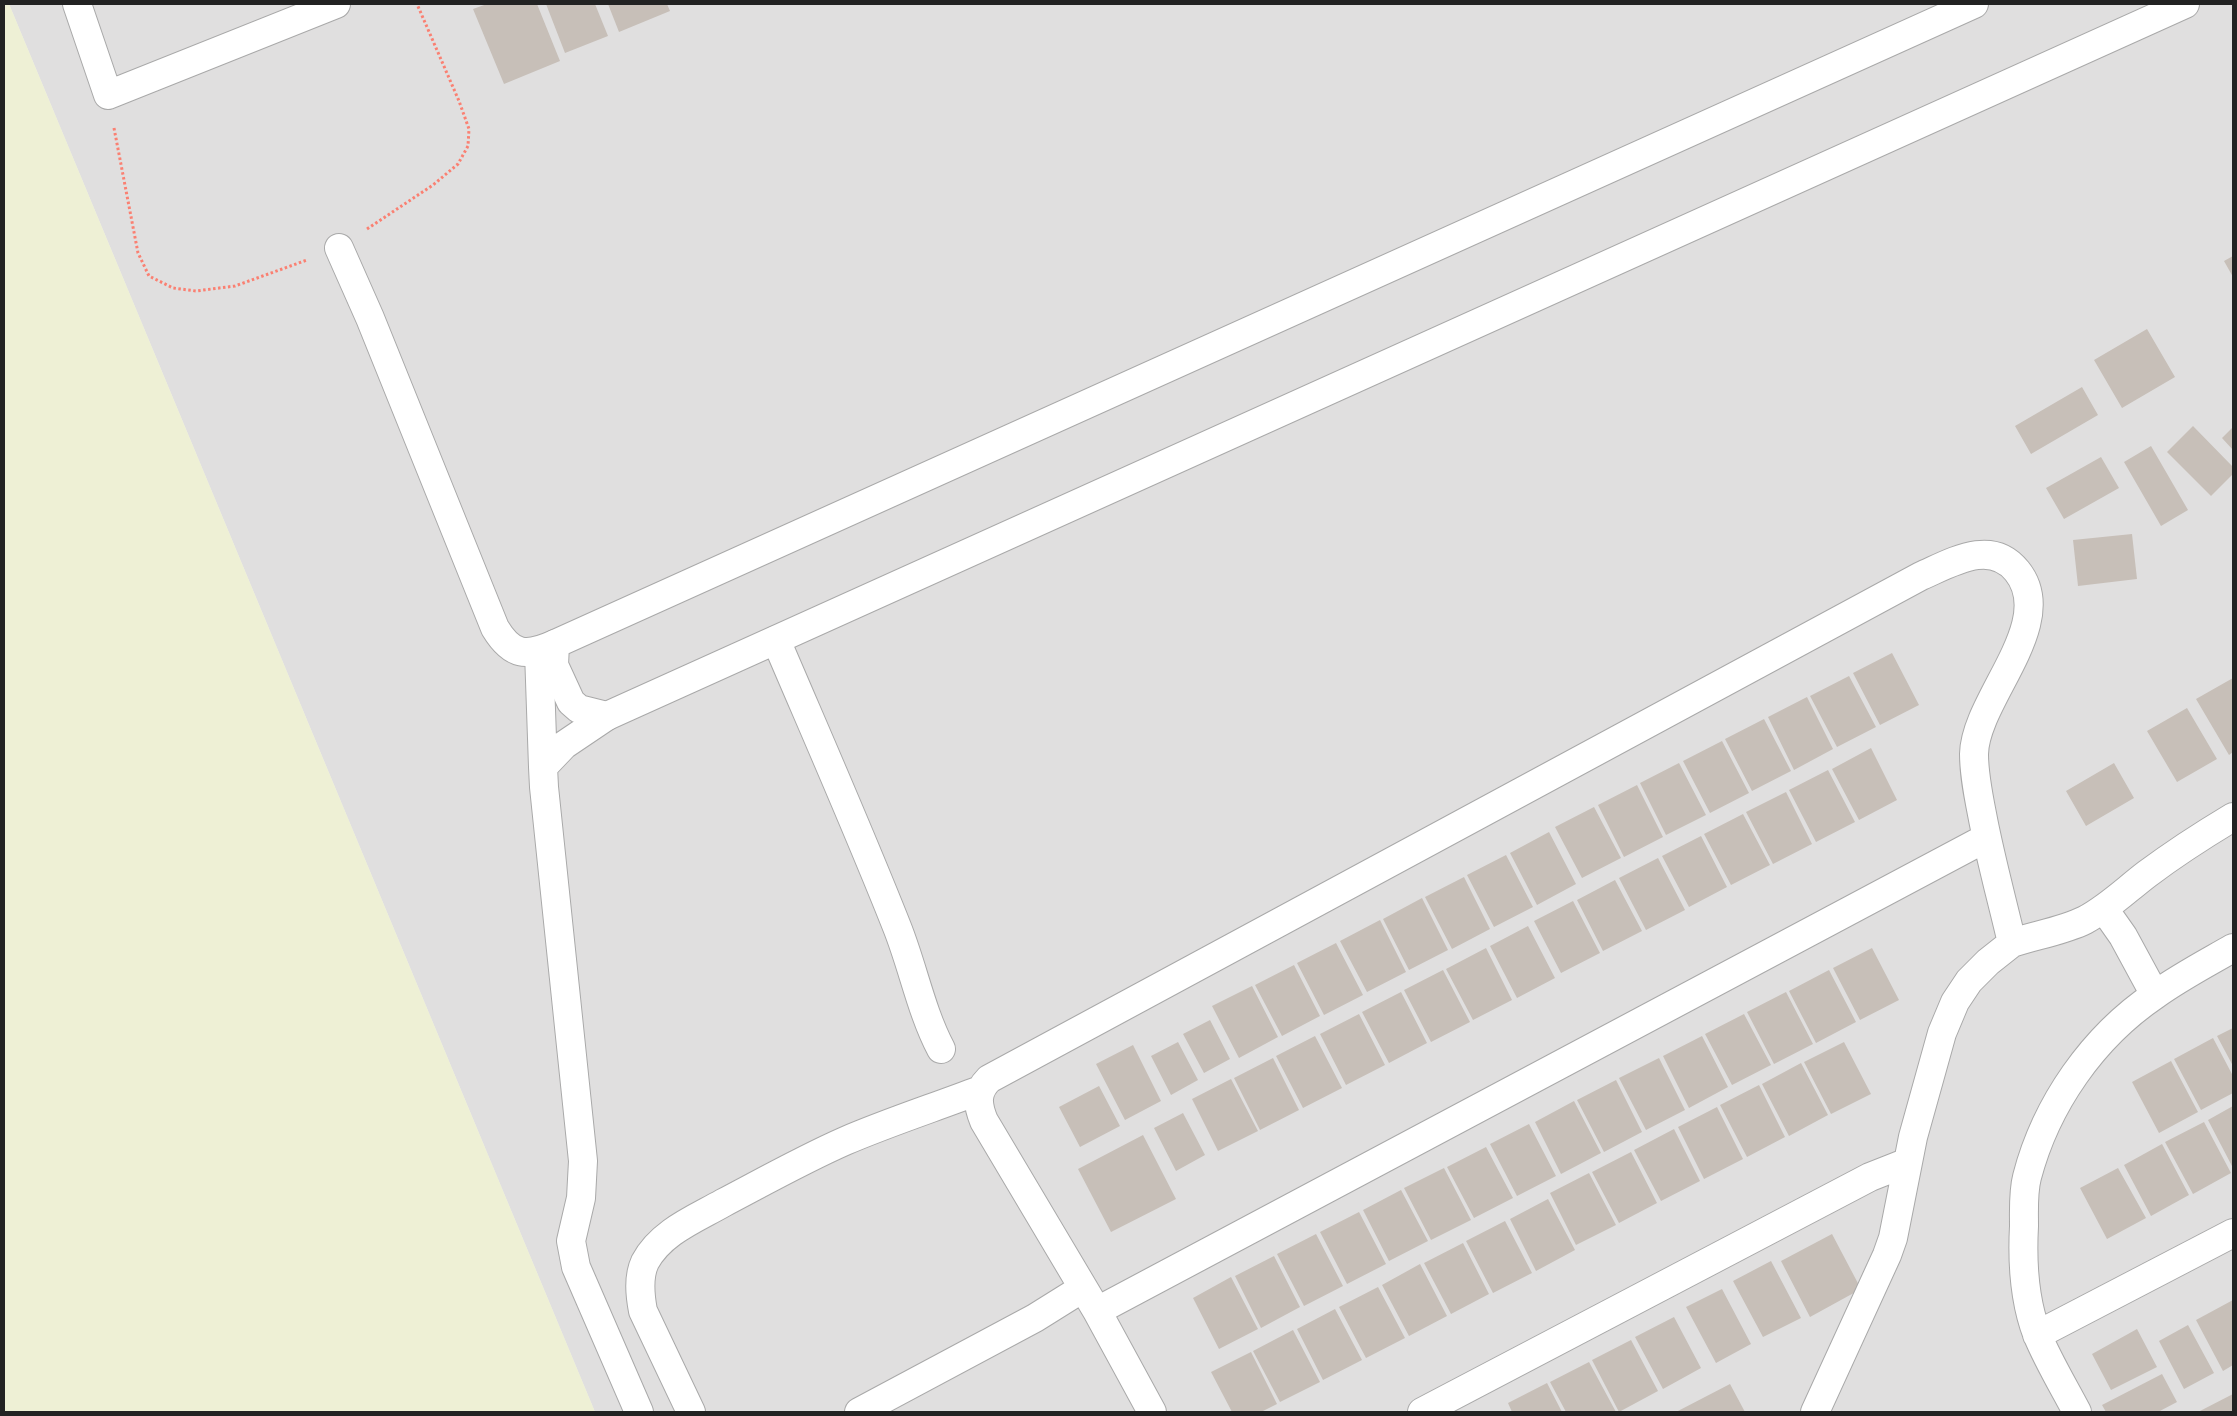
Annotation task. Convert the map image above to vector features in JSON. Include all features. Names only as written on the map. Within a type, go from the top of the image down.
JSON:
[{"type":"street","points":[[78,4],[108,95],[336,4]]},
{"type":"street","points":[[339,248],[374,328],[495,628],[504,643],[520,652],[547,648],[1974,4]]},
{"type":"street","points":[[543,767],[564,745],[607,716],[2185,4]]},
{"type":"street","points":[[1152,1412],[1097,1311],[984,1121],[978,1101],[980,1090],[989,1079],[1912,581],[1966,558],[1986,553],[1996,555],[2005,560],[2018,572],[2028,595],[2029,612],[2019,642],[1980,725],[1974,753],[1975,779],[1986,838],[2012,943]]},
{"type":"street","points":[[776,640],[907,952],[931,1029],[941,1049]]},
{"type":"street","points":[[547,648],[571,702],[579,709],[607,716]]},
{"type":"street","points":[[547,648],[543,767],[583,1161],[581,1198],[571,1241],[576,1267],[639,1412]]},
{"type":"street","points":[[1815,1412],[1893,1238],[1908,1162],[1942,1033],[1955,1002],[1979,970],[2012,943],[2044,932],[2069,927],[2104,909],[2188,843],[2233,818]]},
{"type":"street","points":[[1097,1311],[1986,838]]},
{"type":"street","points":[[2104,909],[2123,936],[2155,995]]},
{"type":"street","points":[[2077,1412],[2038,1335],[2025,1287],[2023,1240],[2026,1179],[2033,1157],[2055,1106],[2077,1072],[2107,1036],[2155,995],[2233,948]]},
{"type":"street","points":[[691,1412],[643,1311],[640,1295],[642,1271],[656,1248],[674,1230],[752,1187],[845,1142],[980,1090]]},
{"type":"street","points":[[1422,1412],[1870,1177],[1908,1162]]},
{"type":"street","points":[[2038,1335],[2233,1233]]},
{"type":"street","points":[[859,1412],[1027,1322],[1083,1288]]},
{"type":"path","points":[[108,95],[138,253],[149,276],[173,288],[196,291],[235,286],[339,248],[433,184],[458,164],[468,146],[469,129],[459,101],[417,4]]},
{"type":"shaded area","points":[[9,4],[2233,4],[2233,1412],[595,1412]]},
{"type":"green space","points":[[4,4],[9,4],[595,1412],[4,1412]]},
{"type":"building","points":[[487,4],[537,4],[560,61],[504,84],[473,9]]},
{"type":"building","points":[[546,4],[595,4],[608,36],[565,53]]},
{"type":"building","points":[[608,4],[667,4],[670,11],[619,32]]},
{"type":"building","points":[[2233,256],[2233,277],[2224,261]]},
{"type":"building","points":[[2147,329],[2175,377],[2122,408],[2094,360]]},
{"type":"building","points":[[2082,387],[2098,415],[2031,454],[2015,426]]},
{"type":"building","points":[[2193,426],[2233,467],[2233,474],[2211,496],[2167,452]]},
{"type":"building","points":[[2233,427],[2233,450],[2222,438]]},
{"type":"building","points":[[2151,446],[2188,510],[2161,526],[2124,462]]},
{"type":"building","points":[[2101,457],[2119,488],[2064,519],[2046,488]]},
{"type":"building","points":[[2132,534],[2137,579],[2078,586],[2073,540]]},
{"type":"building","points":[[1892,653],[1919,705],[1880,725],[1853,673]]},
{"type":"building","points":[[1849,676],[1876,727],[1837,747],[1810,696]]},
{"type":"building","points":[[2233,678],[2233,752],[2229,755],[2196,699]]},
{"type":"building","points":[[1807,697],[1833,749],[1794,770],[1768,717]]},
{"type":"building","points":[[2187,708],[2217,759],[2177,782],[2147,731]]},
{"type":"building","points":[[1764,719],[1791,771],[1752,791],[1725,739]]},
{"type":"building","points":[[1722,741],[1749,793],[1710,813],[1683,761]]},
{"type":"building","points":[[1871,748],[1897,800],[1859,820],[1832,769]]},
{"type":"building","points":[[1679,763],[1706,815],[1666,835],[1640,783]]},
{"type":"building","points":[[2114,763],[2134,798],[2086,826],[2066,791]]},
{"type":"building","points":[[1828,770],[1855,822],[1816,842],[1789,790]]},
{"type":"building","points":[[1637,785],[1663,837],[1624,857],[1598,805]]},
{"type":"building","points":[[1786,792],[1812,844],[1773,864],[1746,812]]},
{"type":"building","points":[[1594,807],[1621,858],[1582,878],[1555,827]]},
{"type":"building","points":[[1743,814],[1770,865],[1731,885],[1704,834]]},
{"type":"building","points":[[1549,832],[1576,884],[1537,905],[1510,853]]},
{"type":"building","points":[[1701,836],[1727,887],[1689,907],[1662,856]]},
{"type":"building","points":[[1506,855],[1533,907],[1494,927],[1467,875]]},
{"type":"building","points":[[1658,858],[1685,910],[1646,930],[1619,878]]},
{"type":"building","points":[[1464,877],[1490,929],[1452,949],[1425,897]]},
{"type":"building","points":[[1615,880],[1642,931],[1603,951],[1577,900]]},
{"type":"building","points":[[1422,898],[1448,950],[1409,970],[1383,919]]},
{"type":"building","points":[[1573,901],[1600,953],[1561,973],[1534,921]]},
{"type":"building","points":[[1380,920],[1406,972],[1367,992],[1340,941]]},
{"type":"building","points":[[1528,926],[1555,978],[1517,998],[1490,946]]},
{"type":"building","points":[[1336,943],[1363,995],[1324,1015],[1297,963]]},
{"type":"building","points":[[1486,948],[1512,1000],[1473,1020],[1446,969]]},
{"type":"building","points":[[1872,948],[1899,1000],[1860,1020],[1833,968]]},
{"type":"building","points":[[1294,965],[1320,1016],[1282,1036],[1255,985]]},
{"type":"building","points":[[1443,970],[1470,1022],[1431,1042],[1404,990]]},
{"type":"building","points":[[1829,970],[1856,1022],[1816,1043],[1789,991]]},
{"type":"building","points":[[1252,986],[1278,1037],[1239,1058],[1212,1006]]},
{"type":"building","points":[[1401,992],[1427,1043],[1389,1063],[1362,1012]]},
{"type":"building","points":[[1786,992],[1813,1044],[1774,1064],[1747,1012]]},
{"type":"building","points":[[1359,1014],[1385,1065],[1346,1085],[1320,1034]]},
{"type":"building","points":[[1744,1014],[1771,1065],[1732,1085],[1705,1034]]},
{"type":"building","points":[[1210,1020],[1230,1059],[1204,1073],[1183,1034]]},
{"type":"building","points":[[2233,1028],[2233,1066],[2217,1036]]},
{"type":"building","points":[[1315,1036],[1342,1088],[1303,1108],[1276,1056]]},
{"type":"building","points":[[1702,1036],[1728,1087],[1689,1108],[1663,1056]]},
{"type":"building","points":[[2213,1038],[2233,1076],[2233,1093],[2201,1110],[2174,1059]]},
{"type":"building","points":[[1178,1042],[1198,1080],[1171,1095],[1151,1056]]},
{"type":"building","points":[[1844,1042],[1871,1094],[1831,1114],[1804,1062]]},
{"type":"building","points":[[1133,1045],[1161,1101],[1125,1120],[1096,1064]]},
{"type":"building","points":[[1273,1058],[1299,1110],[1260,1130],[1234,1078]]},
{"type":"building","points":[[1659,1058],[1685,1110],[1646,1130],[1619,1078]]},
{"type":"building","points":[[2171,1061],[2198,1112],[2159,1133],[2132,1082]]},
{"type":"building","points":[[1801,1063],[1828,1115],[1789,1136],[1762,1084]]},
{"type":"building","points":[[1231,1079],[1258,1131],[1218,1151],[1192,1099]]},
{"type":"building","points":[[1616,1080],[1642,1132],[1604,1152],[1577,1100]]},
{"type":"building","points":[[1759,1085],[1785,1137],[1747,1157],[1720,1105]]},
{"type":"building","points":[[1099,1086],[1120,1126],[1080,1147],[1059,1107]]},
{"type":"building","points":[[1574,1101],[1601,1153],[1561,1174],[1535,1122]]},
{"type":"building","points":[[2233,1106],[2233,1168],[2208,1120]]},
{"type":"building","points":[[1717,1107],[1743,1159],[1704,1179],[1678,1127]]},
{"type":"building","points":[[1183,1113],[1205,1155],[1176,1171],[1154,1128]]},
{"type":"building","points":[[2204,1122],[2231,1173],[2193,1194],[2165,1142]]},
{"type":"building","points":[[1529,1124],[1556,1176],[1517,1196],[1490,1144]]},
{"type":"building","points":[[1674,1129],[1700,1181],[1661,1201],[1634,1150]]},
{"type":"building","points":[[1143,1135],[1176,1199],[1111,1232],[1078,1169]]},
{"type":"building","points":[[2162,1144],[2189,1195],[2151,1216],[2124,1165]]},
{"type":"building","points":[[1486,1147],[1513,1198],[1474,1218],[1447,1167]]},
{"type":"building","points":[[1631,1152],[1657,1203],[1619,1223],[1592,1172]]},
{"type":"building","points":[[1444,1168],[1471,1220],[1431,1240],[1404,1188]]},
{"type":"building","points":[[2118,1168],[2146,1218],[2107,1239],[2080,1188]]},
{"type":"building","points":[[1589,1173],[1616,1225],[1576,1245],[1550,1193]]},
{"type":"building","points":[[1401,1190],[1428,1241],[1389,1261],[1363,1210]]},
{"type":"building","points":[[1548,1199],[1575,1250],[1536,1271],[1510,1219]]},
{"type":"building","points":[[1359,1212],[1386,1264],[1347,1284],[1320,1232]]},
{"type":"building","points":[[1505,1221],[1532,1273],[1493,1293],[1466,1241]]},
{"type":"building","points":[[1316,1234],[1343,1286],[1304,1306],[1277,1254]]},
{"type":"building","points":[[1832,1234],[1861,1289],[1810,1317],[1781,1261]]},
{"type":"building","points":[[1463,1243],[1489,1294],[1451,1314],[1424,1263]]},
{"type":"building","points":[[1274,1256],[1300,1307],[1261,1328],[1235,1276]]},
{"type":"building","points":[[1771,1261],[1801,1318],[1763,1337],[1733,1281]]},
{"type":"building","points":[[1420,1264],[1447,1316],[1409,1336],[1382,1285]]},
{"type":"building","points":[[1231,1277],[1258,1329],[1219,1349],[1193,1298]]},
{"type":"building","points":[[1378,1287],[1405,1338],[1366,1358],[1339,1307]]},
{"type":"building","points":[[1722,1289],[1751,1344],[1716,1363],[1686,1307]]},
{"type":"building","points":[[2233,1300],[2233,1365],[2223,1371],[2196,1320]]},
{"type":"building","points":[[1335,1309],[1362,1360],[1323,1380],[1297,1329]]},
{"type":"building","points":[[1674,1317],[1701,1368],[1663,1389],[1635,1337]]},
{"type":"building","points":[[2188,1325],[2214,1373],[2184,1389],[2159,1341]]},
{"type":"building","points":[[2137,1329],[2157,1367],[2111,1390],[2092,1354]]},
{"type":"building","points":[[1293,1330],[1320,1382],[1280,1402],[1253,1351]]},
{"type":"building","points":[[1631,1340],[1658,1391],[1619,1412],[1592,1360]]},
{"type":"building","points":[[1251,1352],[1277,1404],[1261,1412],[1232,1412],[1211,1372]]},
{"type":"building","points":[[1589,1362],[1616,1412],[1566,1412],[1550,1382]]},
{"type":"building","points":[[2162,1374],[2177,1402],[2158,1412],[2106,1412],[2102,1405]]},
{"type":"building","points":[[1547,1383],[1562,1412],[1512,1412],[1508,1403]]},
{"type":"building","points":[[1730,1384],[1745,1412],[1676,1412]]},
{"type":"building","points":[[2233,1394],[2233,1412],[2198,1412]]}]
